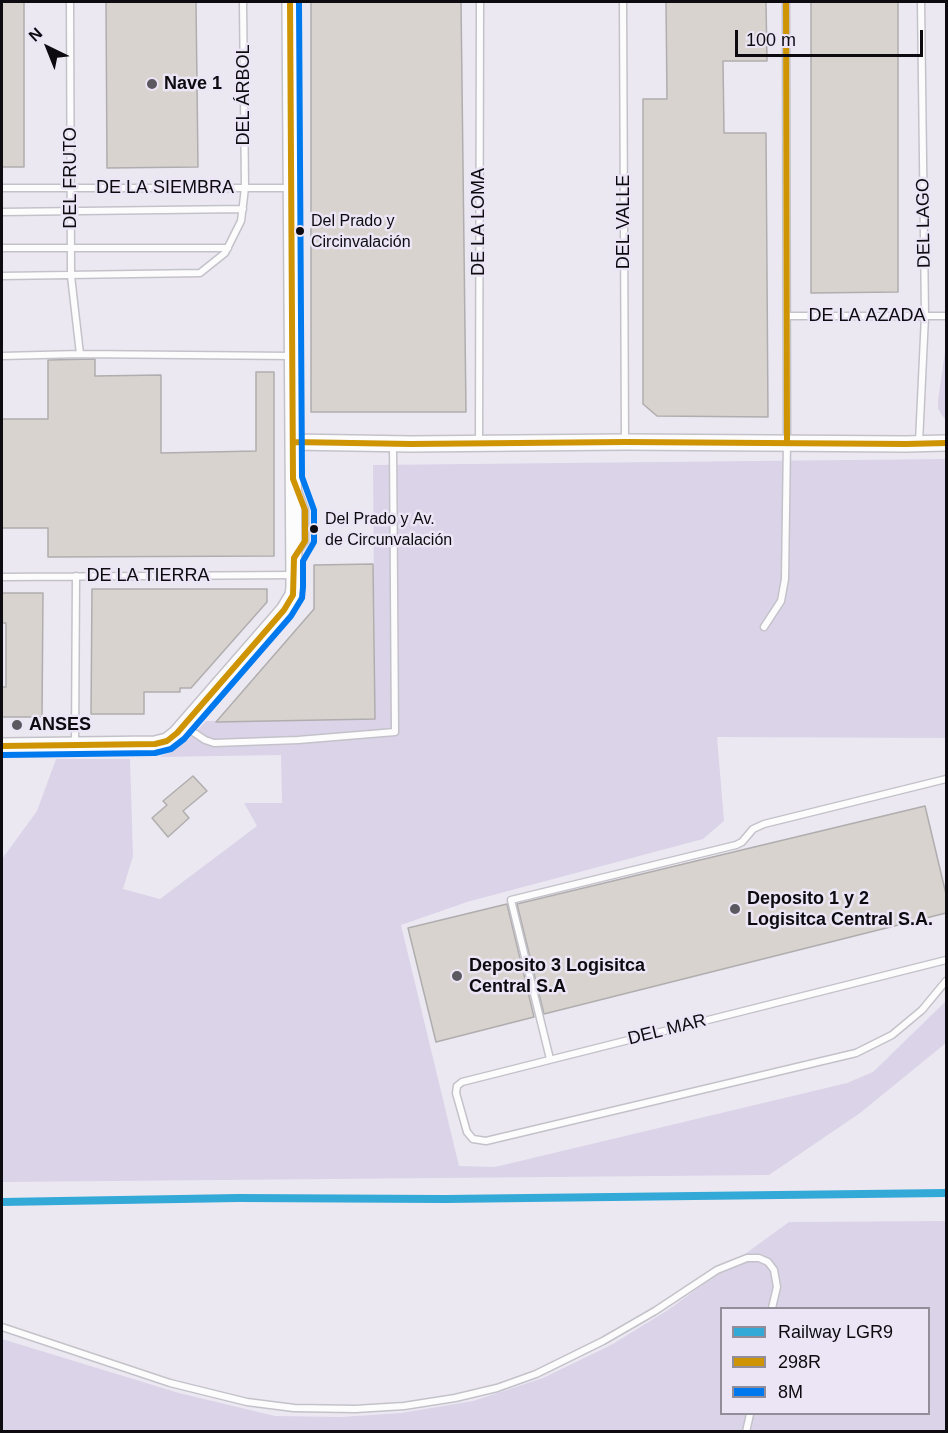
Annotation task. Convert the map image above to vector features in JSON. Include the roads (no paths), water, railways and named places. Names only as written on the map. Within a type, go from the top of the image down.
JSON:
[{"type":"street","points":[[2,746],[155,744],[166,741],[177,733],[284,610],[293,595],[290,2]]},
{"type":"street","points":[[293,442],[393,444],[946,443]]},
{"type":"lane","name":"DEL FRUTO","points":[[69,2],[71,276],[80,354]]},
{"type":"lane","name":"DEL ÁRBOL","points":[[228,248],[241,221],[245,188],[243,2]]},
{"type":"lane","name":"DE LA LOMA","points":[[479,443],[480,2]]},
{"type":"lane","name":"DEL VALLE","points":[[623,2],[625,442]]},
{"type":"lane","points":[[764,627],[781,601],[785,579],[786,2]]},
{"type":"lane","name":"DEL LAGO","points":[[919,444],[925,316],[921,2]]},
{"type":"lane","name":"DE LA SIEMBRA","points":[[2,188],[292,188]]},
{"type":"lane","points":[[2,212],[243,209]]},
{"type":"lane","points":[[2,248],[228,248]]},
{"type":"lane","points":[[2,276],[200,273],[228,248]]},
{"type":"lane","name":"DE LA AZADA","points":[[787,316],[946,316]]},
{"type":"lane","points":[[2,356],[80,354],[292,356]]},
{"type":"lane","points":[[183,726],[205,741],[214,743],[298,740],[395,732],[393,444]]},
{"type":"lane","name":"DE LA TIERRA","points":[[2,577],[294,575]]},
{"type":"lane","points":[[75,745],[76,576]]},
{"type":"lane","points":[[550,1059],[511,900],[736,845],[742,842],[753,829],[764,824],[946,779]]},
{"type":"lane","name":"DEL MAR","points":[[946,960],[462,1082],[457,1086],[456,1093],[467,1132],[473,1139],[486,1141],[856,1053],[892,1035],[922,1010],[946,981]]},
{"type":"lane","points":[[2,1327],[170,1383],[236,1399],[294,1408],[355,1409],[404,1406],[455,1398],[497,1388],[536,1374],[655,1311],[717,1270],[747,1257],[759,1258],[768,1262],[774,1269],[777,1287],[772,1307]]},
{"type":"lane","points":[[746,1431],[750,1415]]},
{"type":"rail line","name":"LGR9","points":[[2,1202],[946,1193]]},
{"type":"place","name":"Nave 1","points":[[152,84]]},
{"type":"place","name":"Del Prado y Circinvalación","points":[[300,231]]},
{"type":"place","name":"Del Prado y Av. de Circunvalación","points":[[314,529]]},
{"type":"place","name":"ANSES","points":[[17,725]]},
{"type":"place","name":"Deposito 1 y 2 Logisitca Central S.A.","points":[[735,909]]},
{"type":"place","name":"Deposito 3 Logisitca Central S.A","points":[[457,976]]}]
